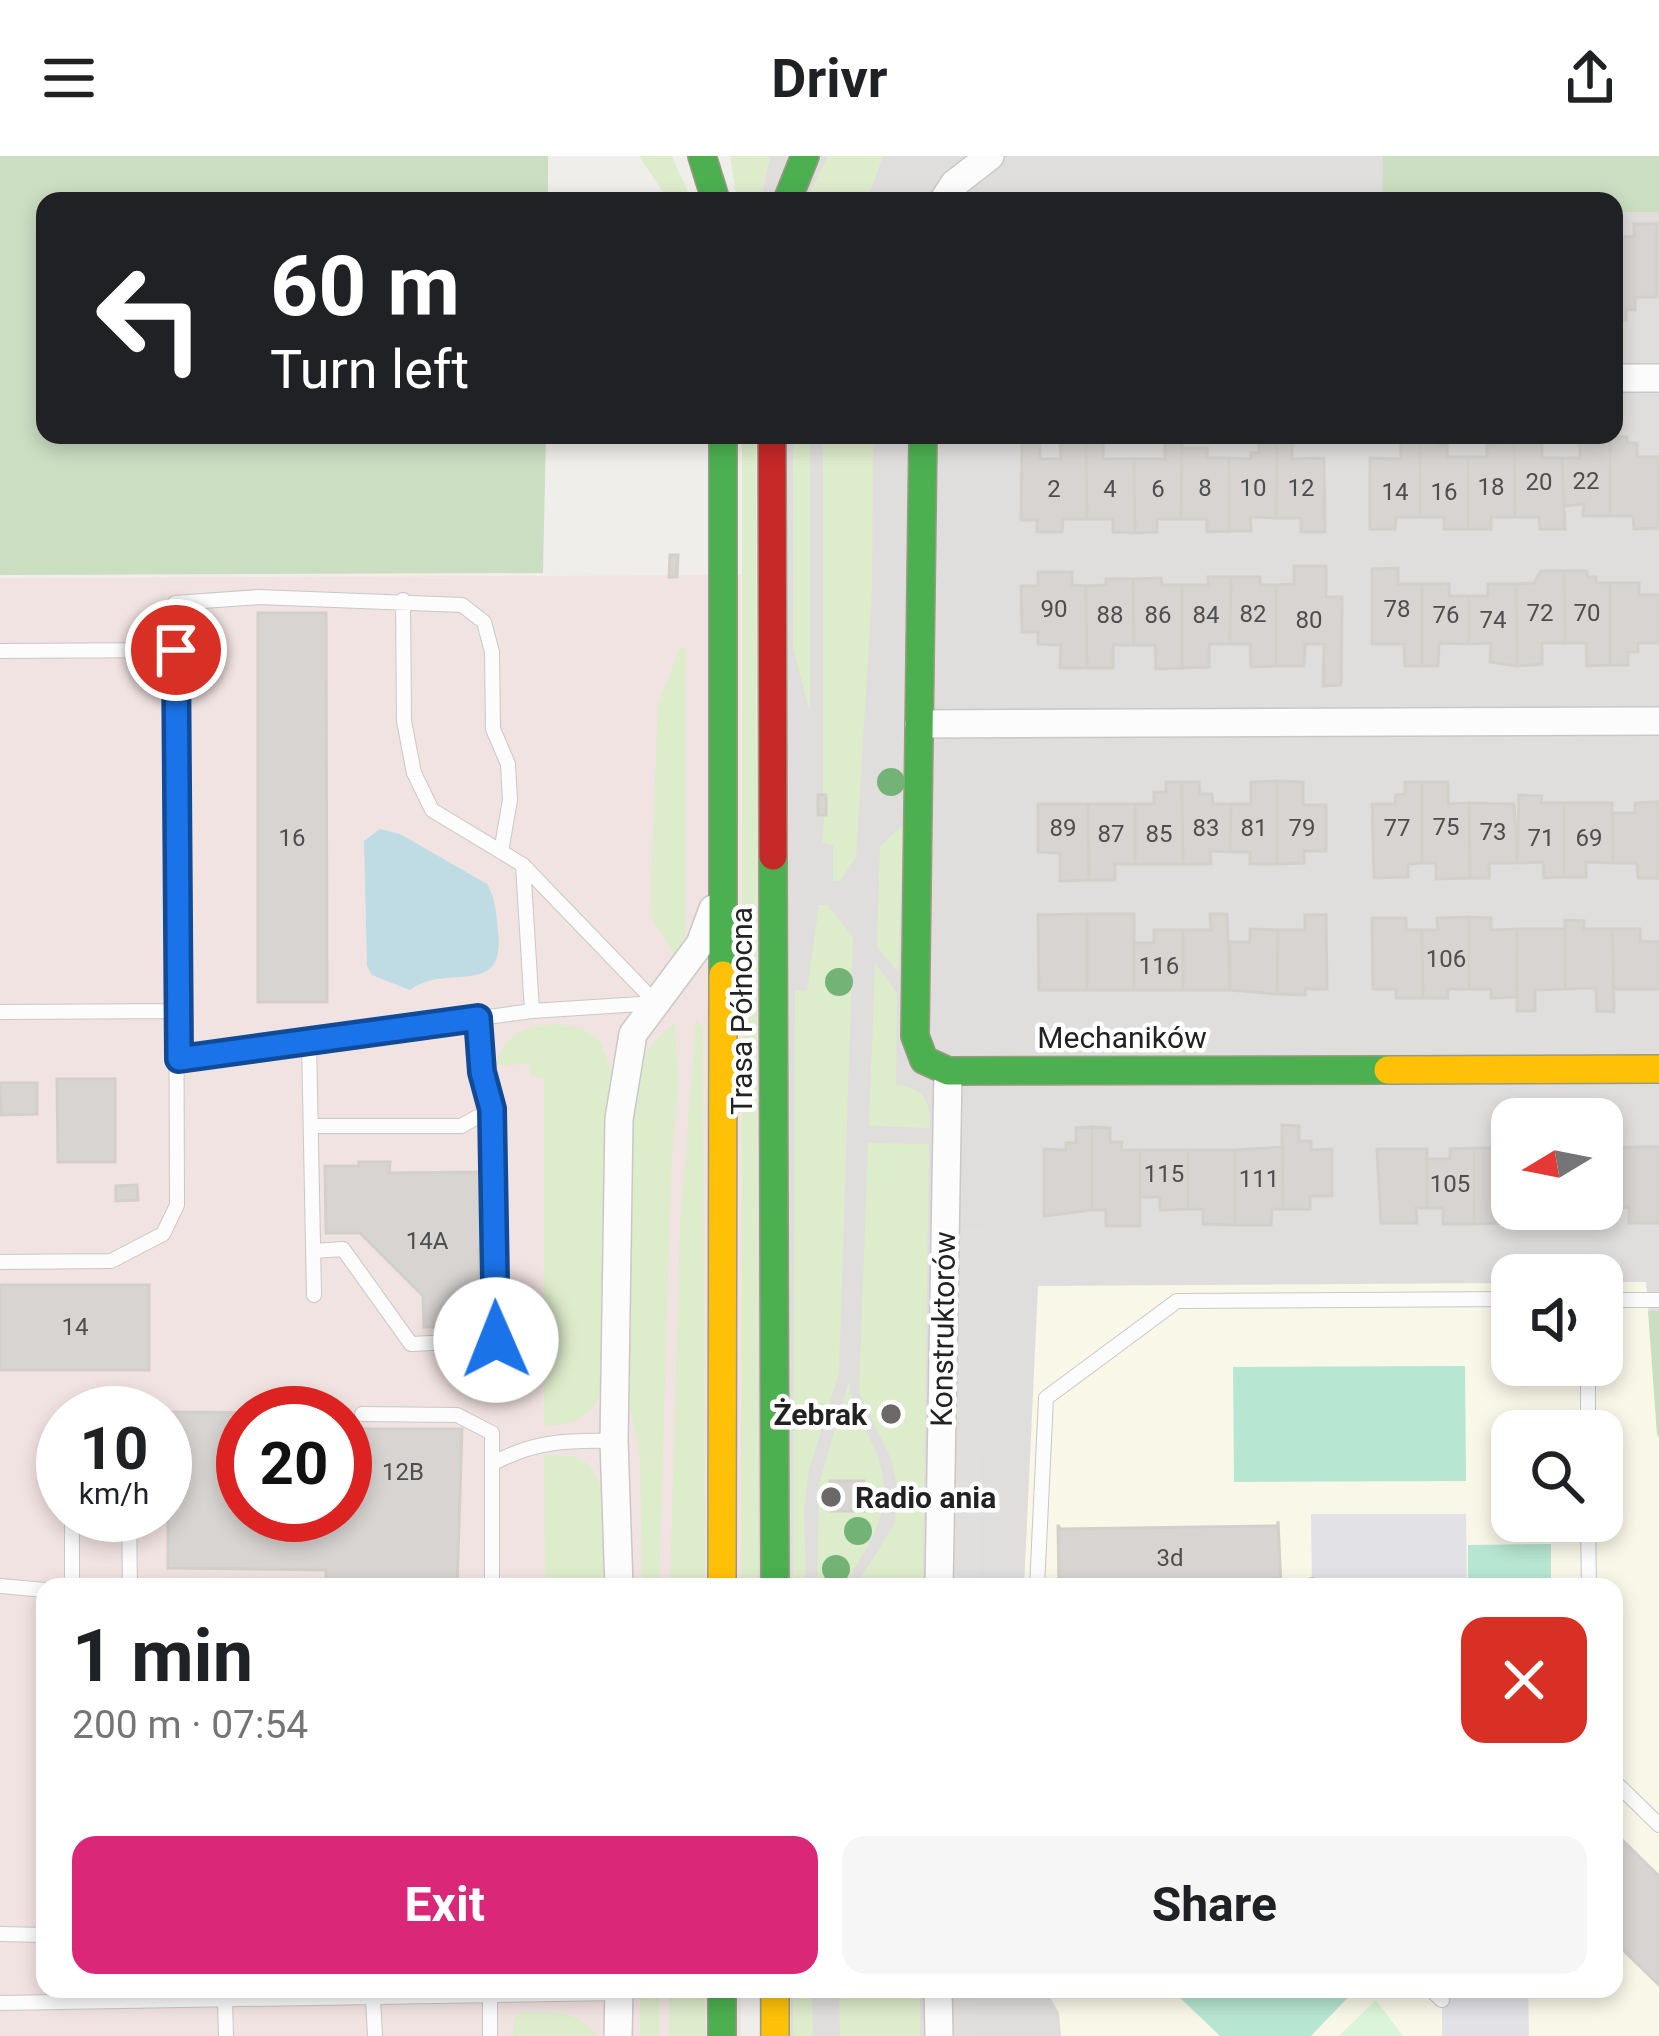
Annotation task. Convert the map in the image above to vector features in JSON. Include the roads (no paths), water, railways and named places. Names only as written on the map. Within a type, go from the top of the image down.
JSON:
[{"type":"main road","points":[[702,156],[713,192]]},
{"type":"main road","points":[[791,192],[805,156]]},
{"type":"main road","name":"Trasa Północna","points":[[722,1578],[723,444]]},
{"type":"main road","name":"Trasa Północna","points":[[772,444],[775,1578]]},
{"type":"main road","points":[[923,444],[915,1036],[925,1060],[948,1071]]},
{"type":"main road","name":"Mechaników","points":[[948,1071],[1659,1069]]},
{"type":"main road","points":[[722,1998],[722,2036]]},
{"type":"main road","points":[[775,1998],[775,2036]]},
{"type":"street","points":[[949,192],[990,156]]},
{"type":"street","points":[[1623,378],[1659,378]]},
{"type":"street","points":[[919,724],[1659,721]]},
{"type":"street","name":"Trasa Północna","points":[[620,1578],[614,1441],[619,1119],[633,1034],[700,944],[722,887]]},
{"type":"street","name":"Konstruktorów","points":[[939,1578],[948,1071]]},
{"type":"street","points":[[618,2036],[619,1998]]},
{"type":"street","points":[[938,1998],[939,2036]]},
{"type":"lane","points":[[0,1262],[111,1261],[163,1234],[178,1205],[175,602],[258,597],[462,605],[484,622],[492,652],[493,729],[508,764],[510,800],[501,852]]},
{"type":"lane","points":[[403,600],[404,721],[414,773],[432,810],[523,865],[656,1003]]},
{"type":"lane","points":[[0,650],[176,650]]},
{"type":"lane","points":[[523,865],[532,1011]]},
{"type":"lane","points":[[179,1059],[532,1011],[656,1003]]},
{"type":"lane","points":[[0,1012],[178,1011]]},
{"type":"lane","points":[[313,1251],[343,1249],[411,1344],[496,1340],[492,1109],[482,1072],[478,1018]]},
{"type":"lane","points":[[309,1041],[314,1295]]},
{"type":"lane","points":[[311,1126],[461,1126],[492,1109]]},
{"type":"lane","points":[[1037,1578],[1046,1398],[1178,1301],[1491,1299]]},
{"type":"lane","points":[[1623,1300],[1659,1300]]},
{"type":"lane","points":[[372,1414],[457,1415],[492,1433],[492,1578]]},
{"type":"lane","points":[[492,1464],[520,1448],[544,1442],[614,1441]]},
{"type":"lane","points":[[71,1578],[72,1542]]},
{"type":"lane","points":[[129,1542],[130,1578]]},
{"type":"lane","points":[[1588,1542],[1588,1578]]},
{"type":"lane","points":[[0,1586],[36,1589]]},
{"type":"lane","points":[[1623,1790],[1659,1825]]},
{"type":"lane","points":[[0,1934],[36,1935]]},
{"type":"lane","points":[[0,2003],[374,1998],[375,2036]]},
{"type":"lane","points":[[490,1998],[490,2036]]},
{"type":"lane","points":[[225,2000],[226,2036]]},
{"type":"water","points":[[380,829],[400,834],[487,884],[494,901],[498,952],[483,973],[425,982],[410,990],[372,975],[367,966],[364,841]]},
{"type":"place","name":"Żebrak","points":[[891,1414]]},
{"type":"place","name":"Radio ania","points":[[831,1497]]}]
